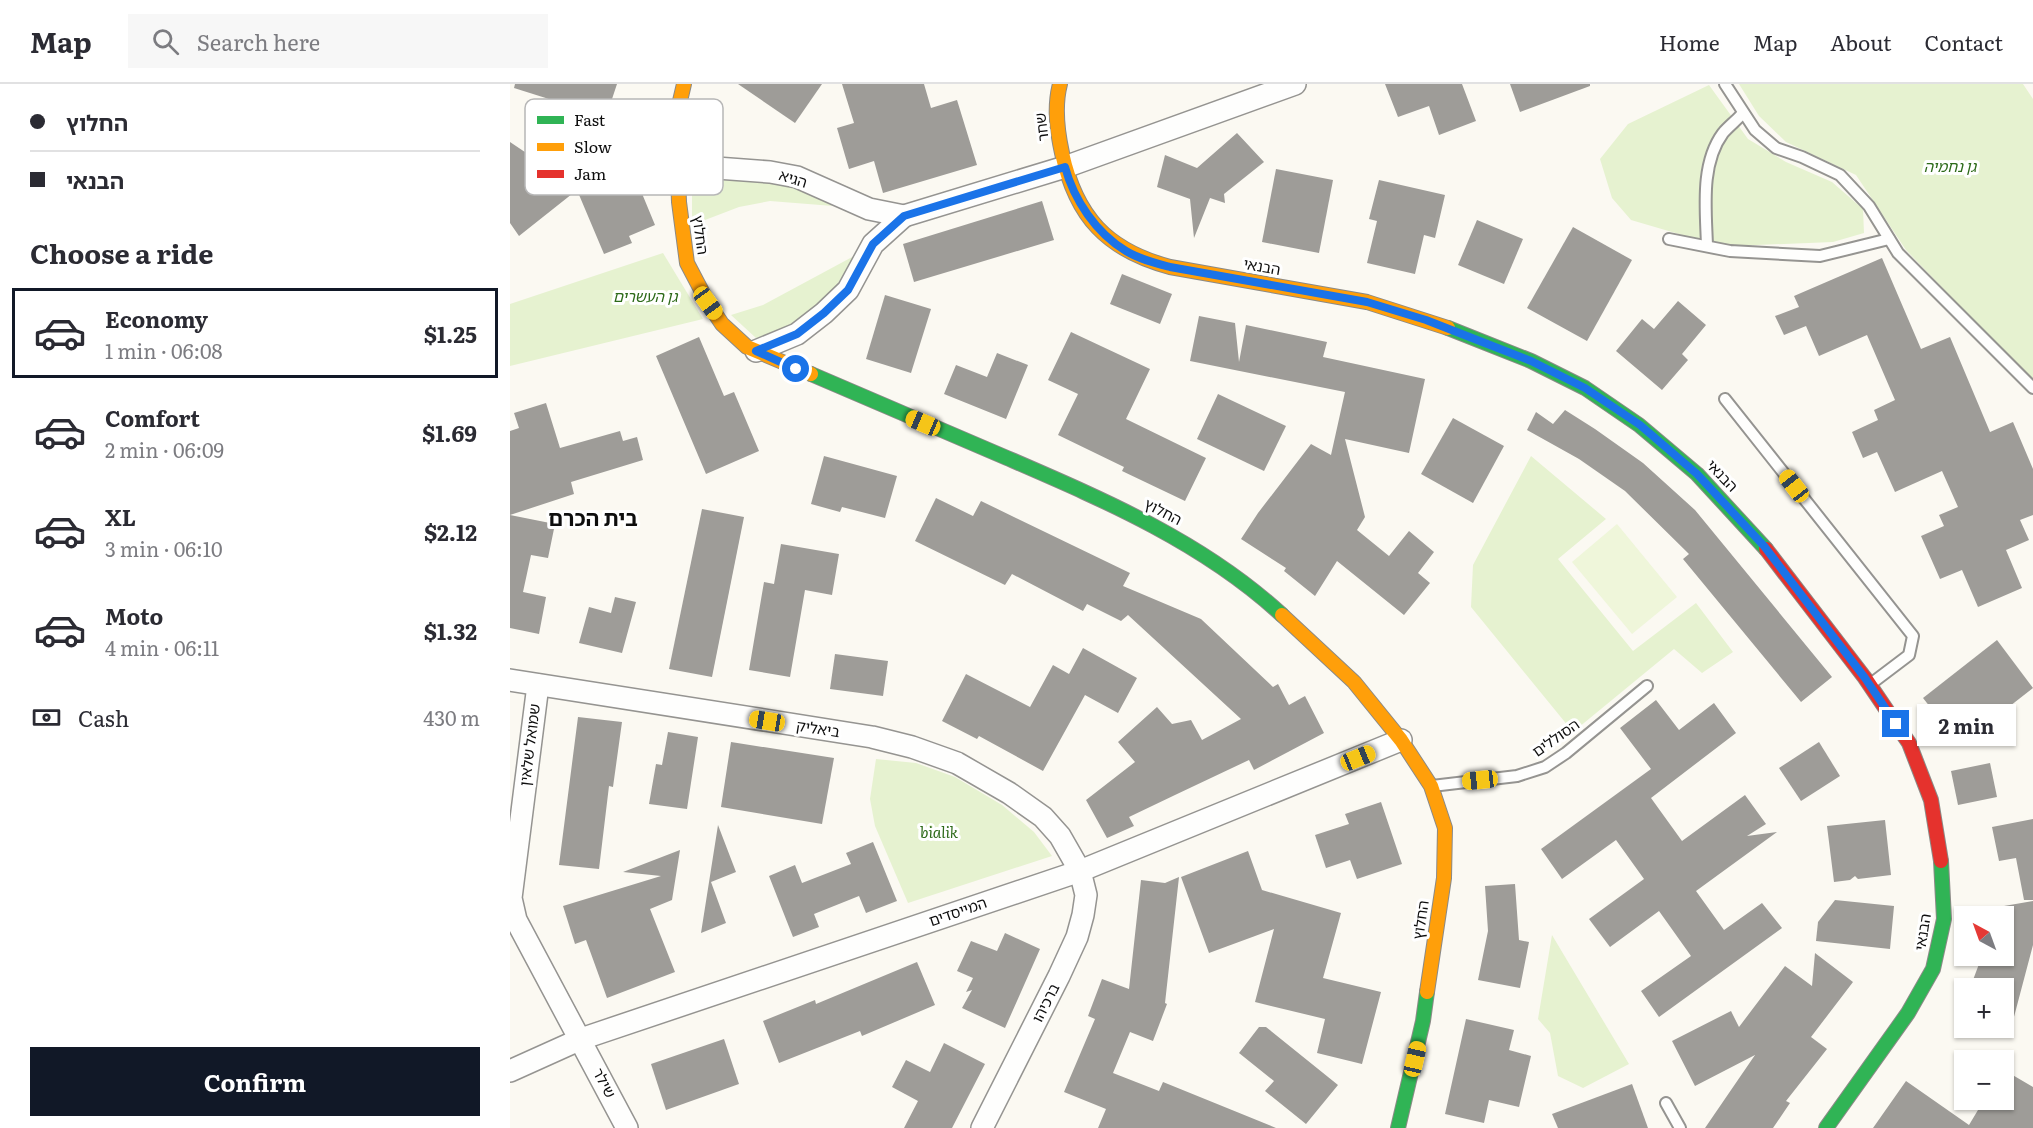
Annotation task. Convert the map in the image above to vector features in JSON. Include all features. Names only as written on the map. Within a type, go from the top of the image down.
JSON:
[{"type":"street","name":"החלוץ","points":[[679,99],[684,84]]},
{"type":"street","name":"שחר","points":[[1060,84],[1056,120],[1065,167]]},
{"type":"street","name":"הגיא","points":[[756,351],[797,334],[824,313],[848,290],[873,244],[904,216],[1065,167],[1295,84]]},
{"type":"street","name":"הבנאי","points":[[1065,167],[1070,185],[1096,226],[1111,241],[1127,252],[1148,261],[1170,267],[1367,302],[1426,320],[1531,361],[1585,388],[1640,425],[1697,474],[1764,546],[1870,685],[1909,743],[1931,800],[1941,864],[1944,919],[1934,969],[1908,1013],[1826,1128]]},
{"type":"street","name":"הגיא","points":[[723,168],[770,172],[797,177],[869,209],[904,216]]},
{"type":"street","name":"החלוץ","points":[[679,195],[687,263],[722,324],[747,347],[1093,495],[1172,535],[1257,592],[1354,682],[1401,740],[1431,786],[1445,828],[1444,878],[1424,1021],[1398,1128]]},
{"type":"street","name":"ביאליק","points":[[510,680],[872,737],[912,747],[957,764],[1009,793],[1043,817],[1060,836],[1080,871]]},
{"type":"street","name":"שמואל שלאין","points":[[538,685],[511,898],[516,920],[581,1039]]},
{"type":"street","name":"המייסדים","points":[[510,1071],[581,1039],[1080,871],[1401,740]]},
{"type":"street","name":"ברכיהו","points":[[982,1128],[1077,937],[1086,895],[1080,871]]},
{"type":"street","name":"שילר","points":[[581,1039],[627,1128]]},
{"type":"lane","points":[[1725,84],[1755,130],[1776,148],[1802,157],[1840,175],[1869,206],[1898,253],[2033,388]]},
{"type":"lane","points":[[1707,246],[1705,192],[1711,160],[1723,134],[1743,113]]},
{"type":"lane","points":[[1670,238],[1730,251],[1820,256],[1889,238]]},
{"type":"lane","points":[[1725,399],[1913,636],[1909,655],[1870,685]]},
{"type":"lane","name":"הסוללים","points":[[1431,786],[1517,776],[1545,767],[1566,753],[1647,686]]},
{"type":"lane","points":[[1666,1103],[1680,1128]]},
{"type":"green space","name":"גן נחמיה","points":[[1739,84],[2023,84],[2033,99],[2033,382],[1906,250],[1856,175],[1786,142],[1759,116]]},
{"type":"green space","points":[[1709,85],[1748,139],[1786,162],[1832,182],[1863,209],[1864,233],[1833,242],[1733,246],[1689,237],[1631,220],[1612,198],[1600,159],[1628,124]]},
{"type":"green space","points":[[723,178],[760,180],[794,187],[833,206],[770,201],[739,207],[692,225],[692,195],[723,195]]},
{"type":"green space","name":"גן העשרים","points":[[663,253],[703,319],[510,366],[510,304]]},
{"type":"green space","points":[[854,256],[834,290],[788,331],[756,338],[731,315],[763,305]]},
{"type":"green space","points":[[1531,456],[1606,519],[1558,559],[1633,651],[1696,603],[1733,652],[1702,673],[1674,649],[1573,732],[1471,607],[1473,565]]},
{"type":"green space","points":[[1617,524],[1677,597],[1632,634],[1572,562]]},
{"type":"green space","name":"bialik","points":[[876,759],[916,763],[955,777],[1002,805],[1034,832],[1052,856],[908,903],[875,826],[870,799]]},
{"type":"green space","points":[[1552,935],[1629,1064],[1583,1088],[1558,1076],[1550,1033],[1538,1019]]},
{"type":"building","points":[[515,84],[617,84],[612,99],[549,99],[514,88]]},
{"type":"building","points":[[738,84],[822,84],[795,123]]},
{"type":"building","points":[[842,84],[924,84],[931,108],[957,100],[977,165],[883,193],[874,161],[849,169],[837,128],[854,123]]},
{"type":"building","points":[[1385,84],[1462,84],[1476,121],[1439,135],[1429,106],[1398,117]]},
{"type":"building","points":[[1510,84],[1590,84],[1590,86],[1520,112]]},
{"type":"building","points":[[1237,133],[1264,162],[1224,194],[1225,203],[1210,198],[1194,238],[1190,199],[1157,187],[1165,155],[1197,168]]},
{"type":"building","points":[[510,142],[525,152],[525,195],[571,195],[519,236],[510,223]]},
{"type":"building","points":[[1276,169],[1333,180],[1319,253],[1262,242]]},
{"type":"building","points":[[1379,180],[1445,195],[1435,238],[1424,235],[1415,274],[1367,263],[1377,221],[1369,219]]},
{"type":"building","points":[[579,195],[643,195],[655,225],[629,236],[632,243],[604,254]]},
{"type":"building","points":[[1042,201],[1054,240],[914,282],[903,244]]},
{"type":"building","points":[[1477,220],[1523,239],[1504,284],[1458,265]]},
{"type":"building","points":[[1573,227],[1632,260],[1587,341],[1527,308]]},
{"type":"building","points":[[1882,258],[1921,349],[1950,337],[1990,432],[2013,422],[2033,469],[2033,515],[2020,520],[2029,540],[2006,550],[2022,588],[1978,607],[1962,570],[1940,579],[1921,536],[1944,526],[1939,515],[1958,507],[1942,471],[1895,492],[1877,452],[1863,458],[1852,432],[1878,420],[1874,410],[1895,400],[1867,335],[1819,356],[1806,326],[1784,335],[1775,316],[1799,307],[1794,296]]},
{"type":"building","points":[[1122,274],[1172,294],[1160,324],[1110,304]]},
{"type":"building","points":[[885,295],[931,309],[911,373],[866,359]]},
{"type":"building","points":[[1678,301],[1706,325],[1682,354],[1688,360],[1662,390],[1616,351],[1642,319],[1654,329]]},
{"type":"building","points":[[1199,316],[1235,323],[1239,362],[1246,325],[1327,342],[1323,357],[1425,379],[1409,453],[1345,439],[1365,517],[1357,530],[1389,556],[1409,531],[1434,552],[1418,573],[1430,583],[1404,615],[1337,561],[1315,596],[1284,571],[1286,568],[1241,539],[1311,444],[1331,455],[1345,392],[1190,361]]},
{"type":"building","points":[[1071,332],[1150,369],[1126,419],[1206,458],[1185,501],[1122,471],[1124,467],[1058,435],[1078,394],[1048,380]]},
{"type":"building","points":[[699,337],[724,396],[734,392],[759,451],[706,474],[656,356]]},
{"type":"building","points":[[997,353],[1028,365],[1006,419],[944,394],[956,365],[987,377]]},
{"type":"building","points":[[1218,394],[1286,426],[1264,471],[1197,439]]},
{"type":"building","points":[[546,403],[560,448],[620,431],[623,441],[637,437],[643,460],[571,482],[574,494],[510,515],[510,431],[519,428],[514,413]]},
{"type":"building","points":[[1565,410],[1643,463],[1695,510],[1832,677],[1801,702],[1683,559],[1689,554],[1625,491],[1579,459],[1527,430],[1536,412],[1553,424]]},
{"type":"building","points":[[1453,418],[1504,446],[1473,503],[1421,474]]},
{"type":"building","points":[[824,456],[897,476],[885,518],[842,507],[840,512],[811,504]]},
{"type":"building","points":[[936,498],[973,516],[981,501],[1130,573],[1123,586],[1201,619],[1273,687],[1278,684],[1289,705],[1305,696],[1324,733],[1254,770],[1249,760],[1129,817],[1134,826],[1107,838],[1086,800],[1135,762],[1118,742],[1157,707],[1172,724],[1191,720],[1202,740],[1241,719],[1128,615],[1121,621],[1087,604],[1083,611],[1012,574],[1005,585],[915,541]]},
{"type":"building","points":[[702,509],[744,517],[712,677],[669,669]]},
{"type":"building","points":[[510,515],[555,524],[548,558],[531,555],[523,592],[546,597],[539,634],[510,628]]},
{"type":"building","points":[[781,544],[839,554],[832,595],[805,590],[790,677],[749,670],[764,582],[774,584]]},
{"type":"building","points":[[615,597],[636,602],[622,653],[579,643],[589,607],[611,613]]},
{"type":"building","points":[[1997,640],[2033,688],[1960,745],[1923,698]]},
{"type":"building","points":[[1083,648],[1137,678],[1118,713],[1085,695],[1043,771],[979,736],[977,739],[942,721],[966,674],[1030,707],[1053,665],[1069,674]]},
{"type":"building","points":[[835,654],[888,661],[883,696],[830,689]]},
{"type":"building","points":[[1656,700],[1679,730],[1714,703],[1736,733],[1651,798],[1682,841],[1745,795],[1766,824],[1747,836],[1777,832],[1696,891],[1724,930],[1762,903],[1782,928],[1659,1017],[1641,991],[1691,956],[1659,911],[1610,947],[1589,919],[1644,879],[1616,840],[1562,879],[1541,849],[1651,769],[1620,728]]},
{"type":"building","points":[[578,717],[622,722],[613,787],[609,786],[599,869],[559,865]]},
{"type":"building","points":[[668,732],[698,737],[687,809],[649,804],[656,764],[662,765]]},
{"type":"building","points":[[731,742],[834,758],[822,824],[721,807]]},
{"type":"building","points":[[1819,742],[1840,776],[1801,801],[1779,768]]},
{"type":"building","points":[[1990,763],[1997,797],[1958,805],[1951,771]]},
{"type":"building","points":[[1381,802],[1402,864],[1357,879],[1350,860],[1326,868],[1315,835],[1349,824],[1345,814]]},
{"type":"building","points":[[2033,819],[2033,900],[2024,900],[2016,858],[1999,861],[1992,827]]},
{"type":"building","points":[[1885,820],[1891,875],[1858,879],[1855,876],[1850,880],[1834,882],[1827,826]]},
{"type":"building","points":[[718,825],[736,872],[711,882],[726,923],[701,933]]},
{"type":"building","points":[[873,842],[897,901],[866,913],[859,896],[814,914],[819,927],[793,937],[769,876],[795,865],[802,883],[851,864],[846,853]]},
{"type":"building","points":[[680,850],[672,900],[650,909],[675,972],[607,998],[586,940],[575,944],[563,906],[661,876],[623,872]]},
{"type":"building","points":[[1248,851],[1262,890],[1341,913],[1323,978],[1381,992],[1362,1064],[1317,1053],[1325,1019],[1255,1002],[1274,929],[1209,953],[1181,877]]},
{"type":"building","points":[[1179,877],[1165,1003],[1167,1004],[1153,1041],[1130,1032],[1113,1073],[1159,1091],[1163,1082],[1276,1128],[1098,1128],[1106,1109],[1064,1092],[1095,1019],[1088,1016],[1102,979],[1129,989],[1141,880],[1165,883]]},
{"type":"building","points":[[1515,884],[1519,940],[1529,942],[1520,988],[1478,980],[1488,931],[1485,886]]},
{"type":"building","points":[[1835,900],[1894,906],[1890,949],[1816,941],[1818,922]]},
{"type":"building","points":[[2033,901],[2033,945],[2014,1017],[2014,978],[1974,978],[1978,966],[2014,966],[2014,906],[2004,906]]},
{"type":"building","points":[[1005,933],[1040,949],[1005,1028],[962,1008],[972,990],[966,992],[973,978],[957,971],[971,941],[997,951]]},
{"type":"building","points":[[1815,953],[1853,982],[1811,1037],[1827,1049],[1786,1101],[1790,1103],[1773,1128],[1705,1128],[1755,1055],[1695,1086],[1672,1041],[1731,1011],[1739,1027],[1785,966],[1812,986]]},
{"type":"building","points":[[917,962],[935,1005],[862,1036],[860,1031],[779,1063],[763,1021],[815,1000],[816,1004]]},
{"type":"building","points":[[1466,1019],[1514,1030],[1509,1050],[1531,1056],[1519,1107],[1489,1100],[1484,1123],[1445,1114]]},
{"type":"building","points":[[1259,1027],[1266,1027],[1338,1085],[1306,1124],[1265,1091],[1274,1081],[1239,1053]]},
{"type":"building","points":[[724,1039],[739,1084],[666,1110],[651,1064]]},
{"type":"building","points":[[944,1043],[985,1064],[952,1128],[904,1128],[918,1101],[892,1087],[906,1060],[930,1072]]},
{"type":"building","points":[[2014,1076],[2033,1087],[2033,1128],[1873,1128],[1906,1081],[1969,1125],[1978,1110],[2014,1110]]},
{"type":"building","points":[[1632,1084],[1648,1128],[1558,1128],[1552,1114]]},
{"type":"traffic: fast","points":[[1448,328],[1531,361],[1585,388],[1639,425],[1697,474],[1766,549]]},
{"type":"traffic: fast","points":[[811,374],[1116,507],[1186,544],[1251,589],[1282,615]]},
{"type":"traffic: fast","points":[[1826,1128],[1908,1013],[1933,969],[1944,919],[1941,861]]},
{"type":"traffic: fast","points":[[1398,1128],[1423,1021],[1427,992]]},
{"type":"traffic: slow","points":[[680,99],[684,84]]},
{"type":"traffic: slow","points":[[1060,84],[1057,118],[1068,176],[1086,213],[1098,228],[1129,251],[1170,267],[1367,302],[1448,328]]},
{"type":"traffic: slow","points":[[679,195],[687,263],[722,324],[747,347],[811,374]]},
{"type":"traffic: slow","points":[[1282,615],[1354,682],[1401,740],[1431,786],[1445,828],[1444,878],[1427,992]]},
{"type":"traffic: jam","points":[[1766,549],[1865,678],[1909,743],[1931,800],[1941,861]]},
{"type":"district","name":"בית הכרם","points":[[593,519]]},
{"type":"route","points":[[796,369],[756,351],[797,334],[824,313],[848,290],[873,244],[904,216],[1065,167],[1070,185],[1096,226],[1111,241],[1127,252],[1148,261],[1170,267],[1367,302],[1426,320],[1531,361],[1585,388],[1640,425],[1697,474],[1764,546],[1865,678],[1896,724]]}]
